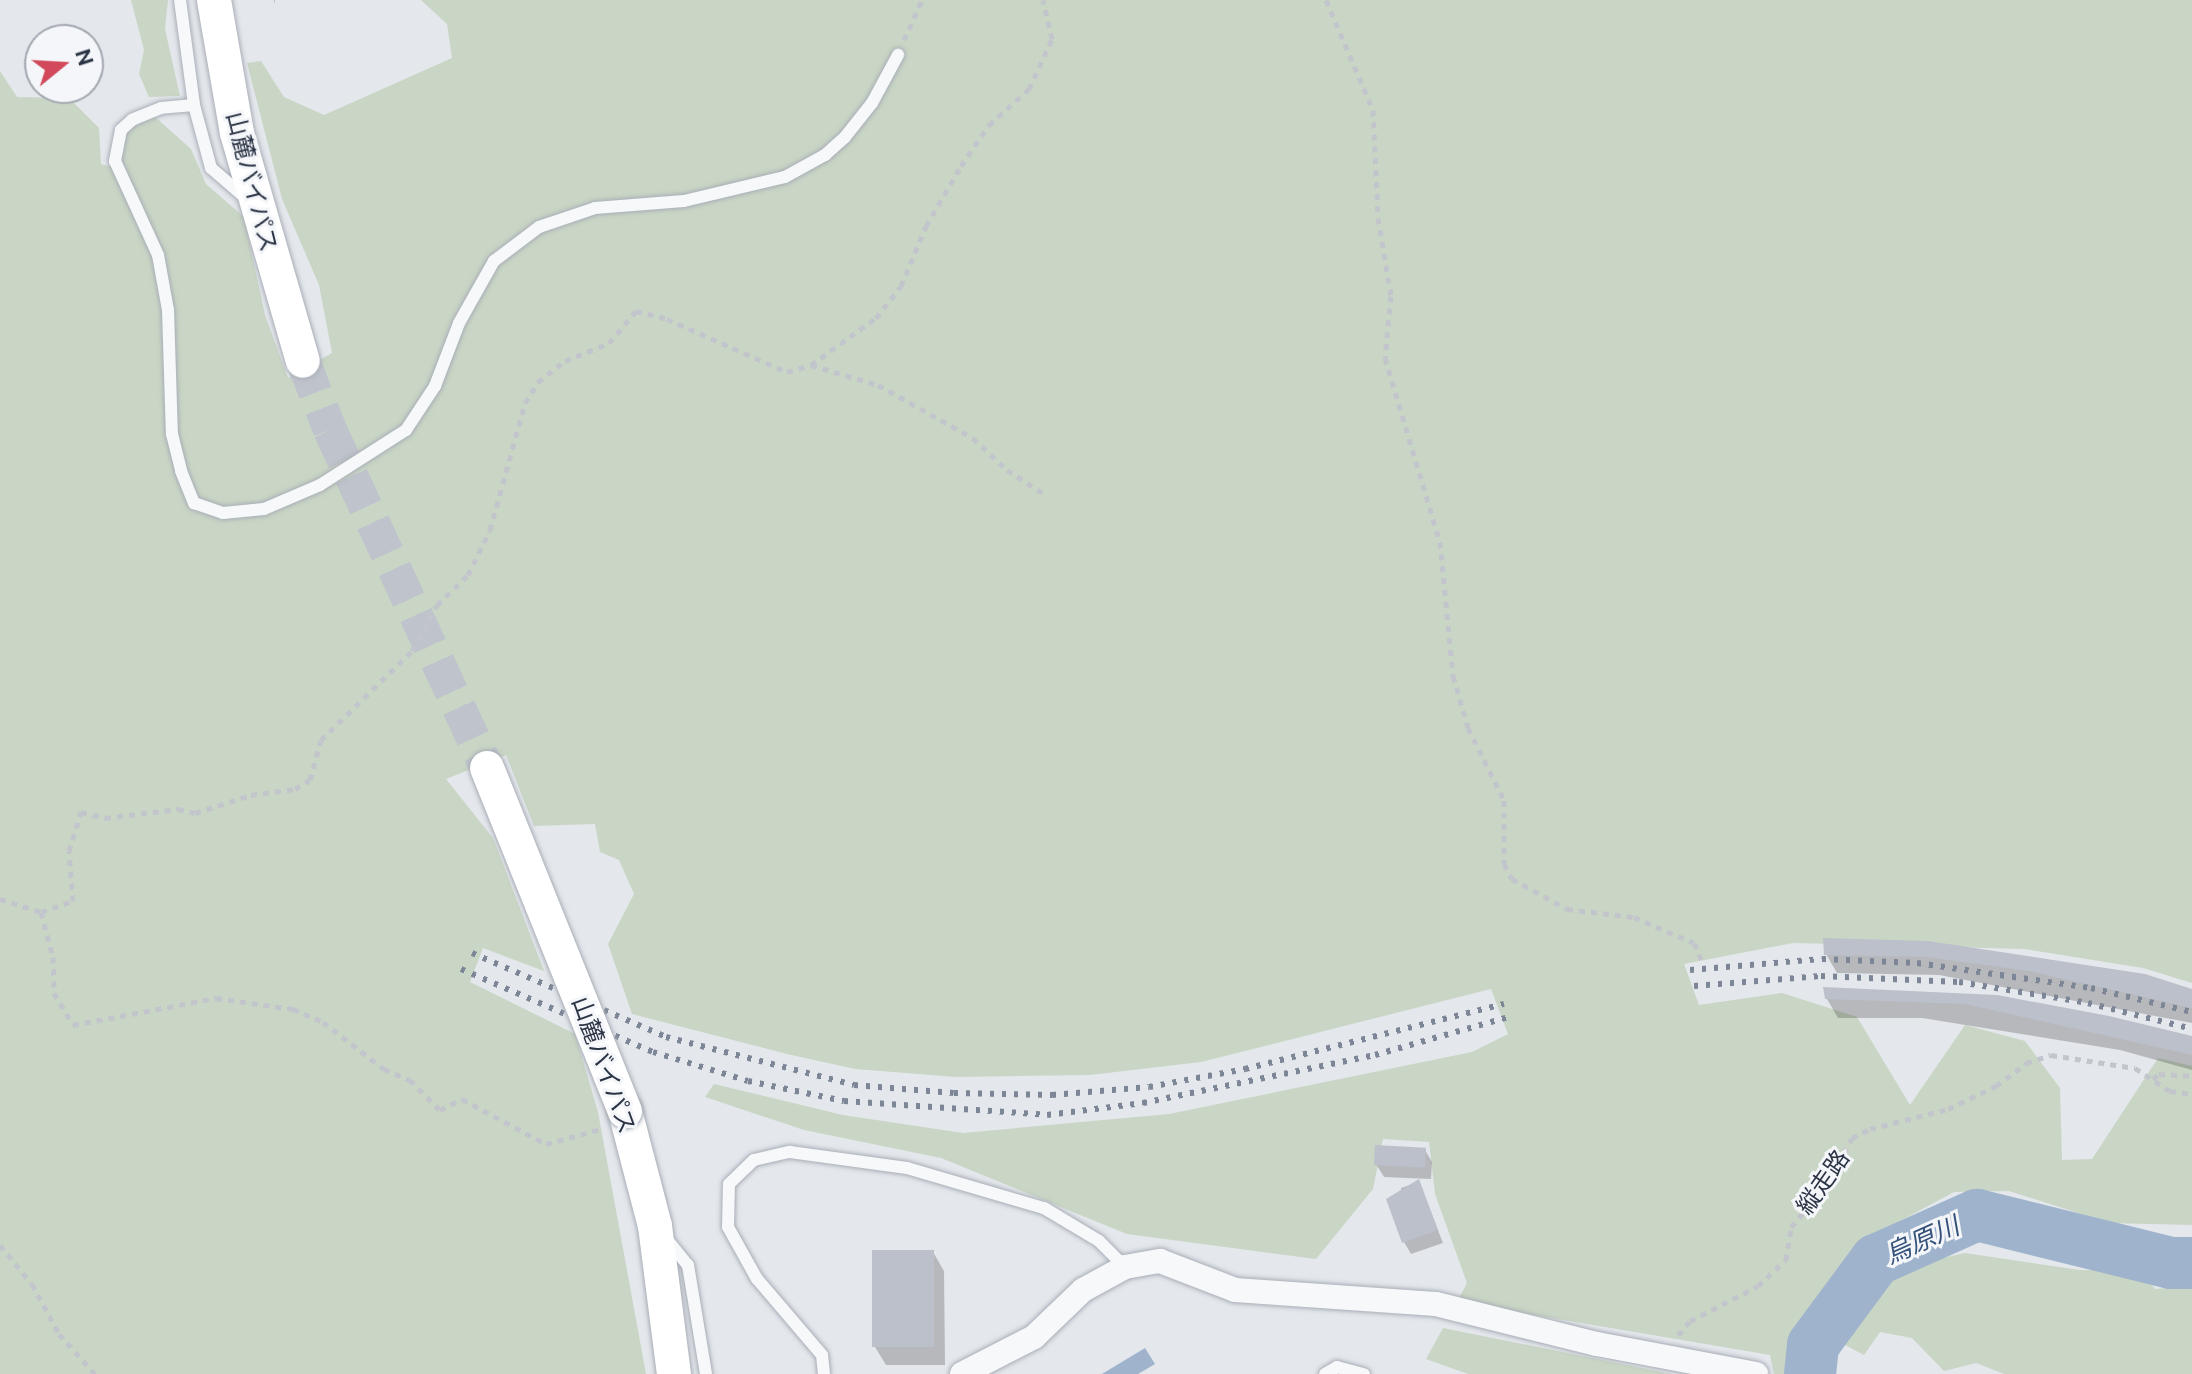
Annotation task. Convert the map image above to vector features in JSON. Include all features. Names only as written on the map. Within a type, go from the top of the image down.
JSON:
[{"type":"street","name":"山麓バイパス","points":[[214,0],[237,133],[256,208],[303,361]]},
{"type":"street","name":"山麓バイパス","points":[[487,768],[655,1226],[674,1374]]},
{"type":"street","points":[[962,1374],[1034,1337],[1083,1290],[1125,1267],[1160,1261],[1235,1290],[1436,1304],[1659,1357],[1756,1374]]},
{"type":"lane","points":[[180,0],[194,105],[211,168],[256,208]]},
{"type":"lane","points":[[194,105],[161,108],[132,120],[114,147],[128,196],[158,255],[168,310],[172,434],[181,471],[194,503],[223,513],[264,509],[320,485],[406,430],[435,386],[459,323],[494,261],[539,227],[595,208],[684,201],[785,177],[825,155],[845,137],[872,103],[898,55]]},
{"type":"lane","points":[[824,1374],[822,1355],[757,1279],[728,1227],[729,1184],[754,1160],[790,1152],[922,1172],[1044,1208],[1099,1241],[1125,1267]]},
{"type":"lane","points":[[655,1226],[688,1265],[706,1374]]},
{"type":"lane","points":[[1325,1374],[1337,1367],[1364,1374]]},
{"type":"path","points":[[898,55],[922,0]]},
{"type":"path","points":[[0,899],[41,912],[73,901],[69,851],[81,812],[105,818],[178,809],[195,813],[251,795],[295,789],[310,780],[321,740],[412,651],[437,605],[468,575],[509,473],[525,403],[538,382],[565,361],[609,343],[636,311],[667,319],[787,372],[811,365],[876,318],[901,286],[921,236],[961,166],[989,125],[1029,89],[1052,39],[1043,0]]},
{"type":"path","points":[[1326,0],[1373,110],[1378,218],[1391,296],[1385,358],[1440,542],[1453,676],[1468,728],[1504,800],[1504,864],[1512,879],[1567,909],[1634,917],[1694,943],[1703,963]]},
{"type":"path","points":[[811,365],[878,385],[916,403],[973,438],[1007,470],[1044,494]]},
{"type":"path","points":[[41,912],[53,957],[54,993],[70,1012],[73,1025],[176,1003],[247,1000],[323,1022],[384,1069],[410,1080],[440,1110],[462,1099],[546,1144],[615,1119]]},
{"type":"path","name":"縦走路","points":[[1659,1357],[1690,1321],[1758,1286],[1786,1260],[1791,1227],[1827,1185],[1852,1138],[1948,1109],[1996,1086],[2026,1063],[2051,1055],[2135,1068],[2170,1091],[2192,1094]]},
{"type":"path","points":[[2153,1079],[2159,1074],[2192,1076]]},
{"type":"path","points":[[0,1245],[32,1284],[59,1334],[95,1374]]},
{"type":"green space","points":[[131,0],[168,0],[165,29],[180,96],[149,97],[139,74],[144,50]]},
{"type":"green space","points":[[421,0],[2192,0],[2192,983],[2143,968],[2025,949],[1793,943],[1684,964],[1699,1005],[1782,993],[1857,1017],[1910,1105],[1965,1025],[2025,1041],[2060,1088],[2062,1160],[2092,1159],[2158,1058],[2192,1066],[2192,1225],[2110,1223],[2009,1191],[1954,1192],[1889,1227],[1835,1277],[1801,1347],[1801,1374],[1774,1374],[1770,1355],[1457,1302],[1467,1283],[1435,1194],[1429,1142],[1383,1139],[1373,1189],[1316,1259],[1127,1234],[941,1158],[804,1130],[705,1097],[714,1084],[843,1115],[963,1133],[1169,1114],[1472,1052],[1508,1034],[1491,989],[1201,1062],[1090,1075],[956,1077],[855,1069],[787,1054],[632,1014],[608,944],[634,894],[619,860],[600,852],[595,824],[534,826],[506,755],[446,779],[493,838],[544,971],[483,948],[470,982],[575,1034],[598,1112],[646,1374],[0,1374],[0,71],[17,97],[24,97],[24,104],[75,104],[99,128],[101,164],[118,169],[120,134],[154,116],[191,149],[206,184],[244,217],[265,315],[288,378],[332,353],[319,285],[282,199],[247,63],[261,61],[284,97],[324,115],[452,58],[447,24]]},
{"type":"green space","points":[[1965,1253],[2080,1270],[2139,1270],[2155,1289],[2192,1286],[2192,1374],[2004,1374],[1976,1363],[1944,1371],[1912,1338],[1880,1332],[1864,1355],[1845,1345],[1835,1330],[1893,1269]]},
{"type":"green space","points":[[1443,1328],[1672,1374],[1468,1374],[1426,1359]]},
{"type":"water","points":[[1145,1348],[1155,1364],[1138,1374],[1102,1374]]},
{"type":"building","points":[[1823,938],[1928,941],[2145,974],[2192,989],[2192,1008],[2029,971],[1927,957],[1824,955]]},
{"type":"building","points":[[1823,987],[1997,995],[2109,1016],[2192,1036],[2192,1055],[1965,1004],[1825,999]]},
{"type":"building","points":[[1375,1145],[1426,1148],[1425,1168],[1374,1165]]},
{"type":"building","points":[[1419,1179],[1438,1230],[1402,1243],[1386,1199]]},
{"type":"building","points":[[872,1250],[934,1250],[934,1347],[872,1347]]},
{"type":"waterway","name":"烏原川","points":[[1810,1374],[1813,1345],[1876,1260],[1977,1215],[2171,1263],[2192,1263]]},
{"type":"tunnel","points":[[303,361],[330,430],[487,768]]},
{"type":"railway","points":[[472,953],[666,1037],[854,1085],[954,1093],[1052,1095],[1149,1087],[1245,1069],[1504,1004]]},
{"type":"railway","points":[[1690,970],[1822,959],[1917,963],[2091,988],[2192,1012]]},
{"type":"railway","points":[[461,969],[653,1052],[748,1081],[844,1101],[1047,1115],[1143,1103],[1375,1055],[1512,1016]]},
{"type":"railway","points":[[1694,986],[1821,976],[1959,982],[2088,1003],[2192,1029]]}]
